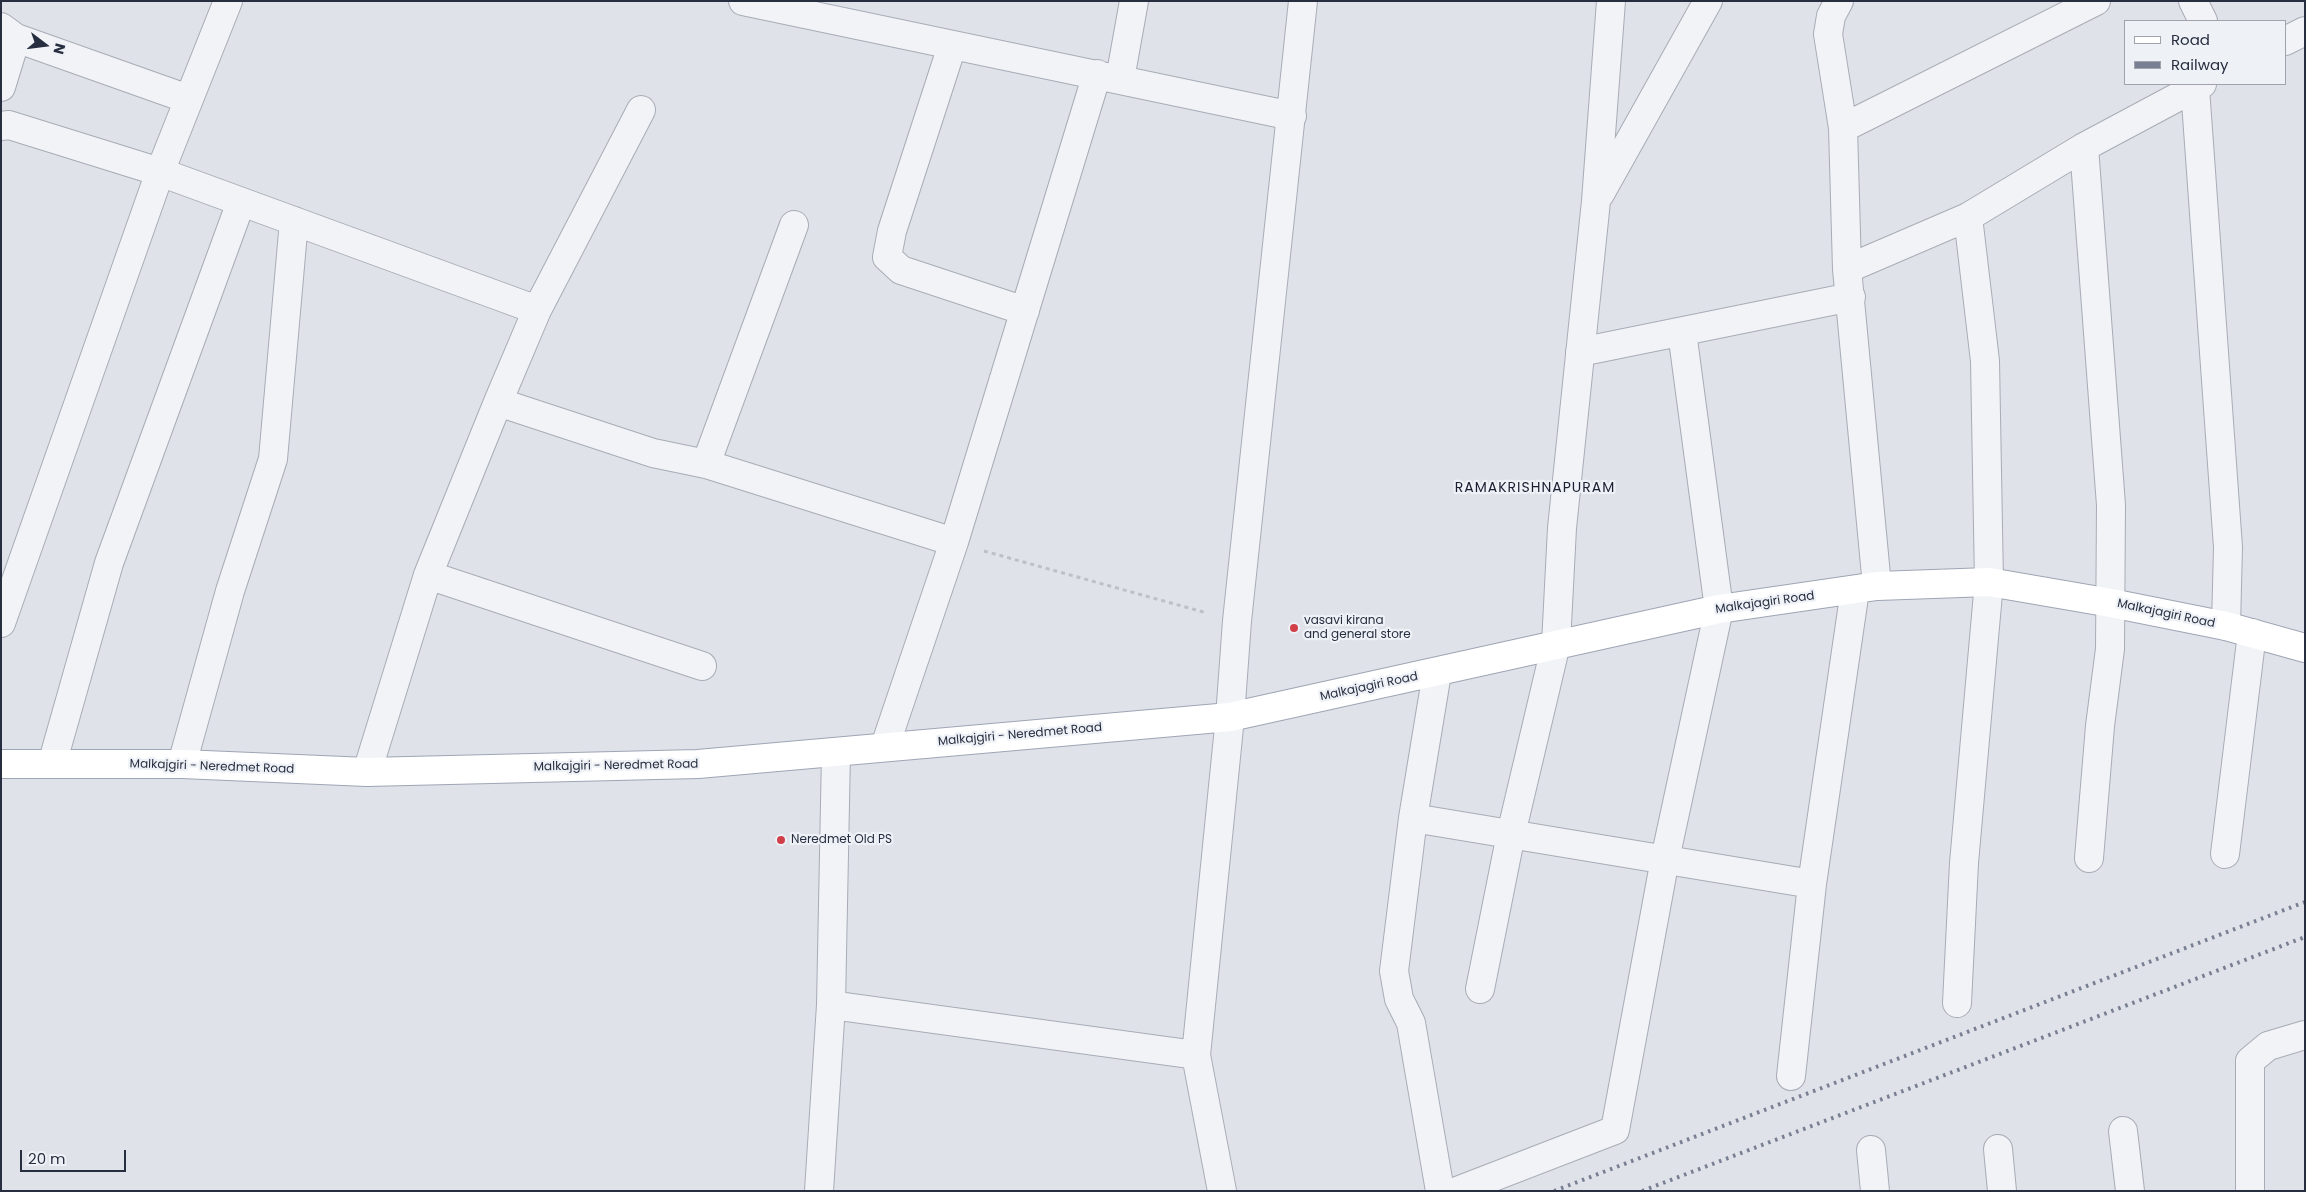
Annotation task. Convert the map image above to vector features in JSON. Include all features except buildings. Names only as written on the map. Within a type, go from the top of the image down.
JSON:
[{"type":"main road","name":"Malkajagiri Road","points":[[1230,717],[1437,673],[1556,644],[1719,609],[1866,588],[1989,582],[2111,603],[2226,626],[2305,648]]},
{"type":"main road","name":"Malkajgiri - Neredmet Road","points":[[1,764],[182,764],[367,772],[698,764],[1230,717]]},
{"type":"street","points":[[1,623],[160,172],[228,1]]},
{"type":"street","points":[[743,1],[1292,116]]},
{"type":"street","points":[[885,746],[954,542],[1025,311],[1134,1]]},
{"type":"street","points":[[1222,1191],[1196,1055],[1230,717],[1237,621],[1303,1]]},
{"type":"street","points":[[1480,989],[1511,834],[1556,644],[1562,528],[1596,201],[1611,1]]},
{"type":"street","points":[[1596,201],[1708,1]]},
{"type":"street","points":[[1791,1076],[1812,884],[1866,588],[1851,298],[1847,268],[1843,128],[1828,34],[1831,16],[1839,1]]},
{"type":"street","points":[[1843,128],[2096,1]]},
{"type":"street","points":[[2193,1],[2202,20]]},
{"type":"street","points":[[2286,40],[2305,31]]},
{"type":"street","points":[[1,87],[9,33],[188,99]]},
{"type":"street","points":[[952,46],[892,231],[887,257],[902,270],[1025,311]]},
{"type":"street","points":[[1847,268],[1968,217],[2084,147],[2199,86],[2228,547],[2226,626]]},
{"type":"street","points":[[367,772],[428,575],[498,402],[537,310],[641,110]]},
{"type":"street","points":[[1,126],[9,125],[160,172],[537,310]]},
{"type":"street","points":[[2084,147],[2111,505],[2110,649],[2100,726],[2090,858]]},
{"type":"street","points":[[52,764],[109,564],[241,202]]},
{"type":"street","points":[[1957,1003],[1965,853],[1989,582],[1985,361],[1968,217]]},
{"type":"street","points":[[182,764],[230,591],[273,459],[294,221]]},
{"type":"street","points":[[706,464],[794,225]]},
{"type":"street","points":[[1580,352],[1851,298]]},
{"type":"street","points":[[1457,1191],[1616,1130],[1666,859],[1719,609],[1682,332]]},
{"type":"street","points":[[498,402],[653,454],[706,464],[954,542]]},
{"type":"street","points":[[428,575],[702,666]]},
{"type":"street","points":[[2225,854],[2252,633]]},
{"type":"street","points":[[1437,673],[1413,818],[1394,971],[1399,999],[1411,1023],[1440,1191]]},
{"type":"street","points":[[819,1191],[831,1005],[836,753]]},
{"type":"street","points":[[1413,818],[1812,884]]},
{"type":"street","points":[[831,1005],[1196,1055]]},
{"type":"street","points":[[2250,1191],[2250,1061],[2268,1046],[2305,1035]]},
{"type":"street","points":[[2124,1131],[2130,1191]]},
{"type":"street","points":[[1998,1149],[2002,1191]]},
{"type":"street","points":[[1871,1150],[1875,1191]]},
{"type":"path","points":[[954,542],[1237,621]]},
{"type":"railway","points":[[1554,1191],[2305,902]]},
{"type":"railway","points":[[1642,1191],[2305,937]]},
{"type":"place","name":"vasavi kirana and general store","points":[[1294,628]]},
{"type":"place","name":"Neredmet Old PS","points":[[781,840]]},
{"type":"district","name":"RAMAKRISHNAPURAM","points":[[1535,488]]}]
